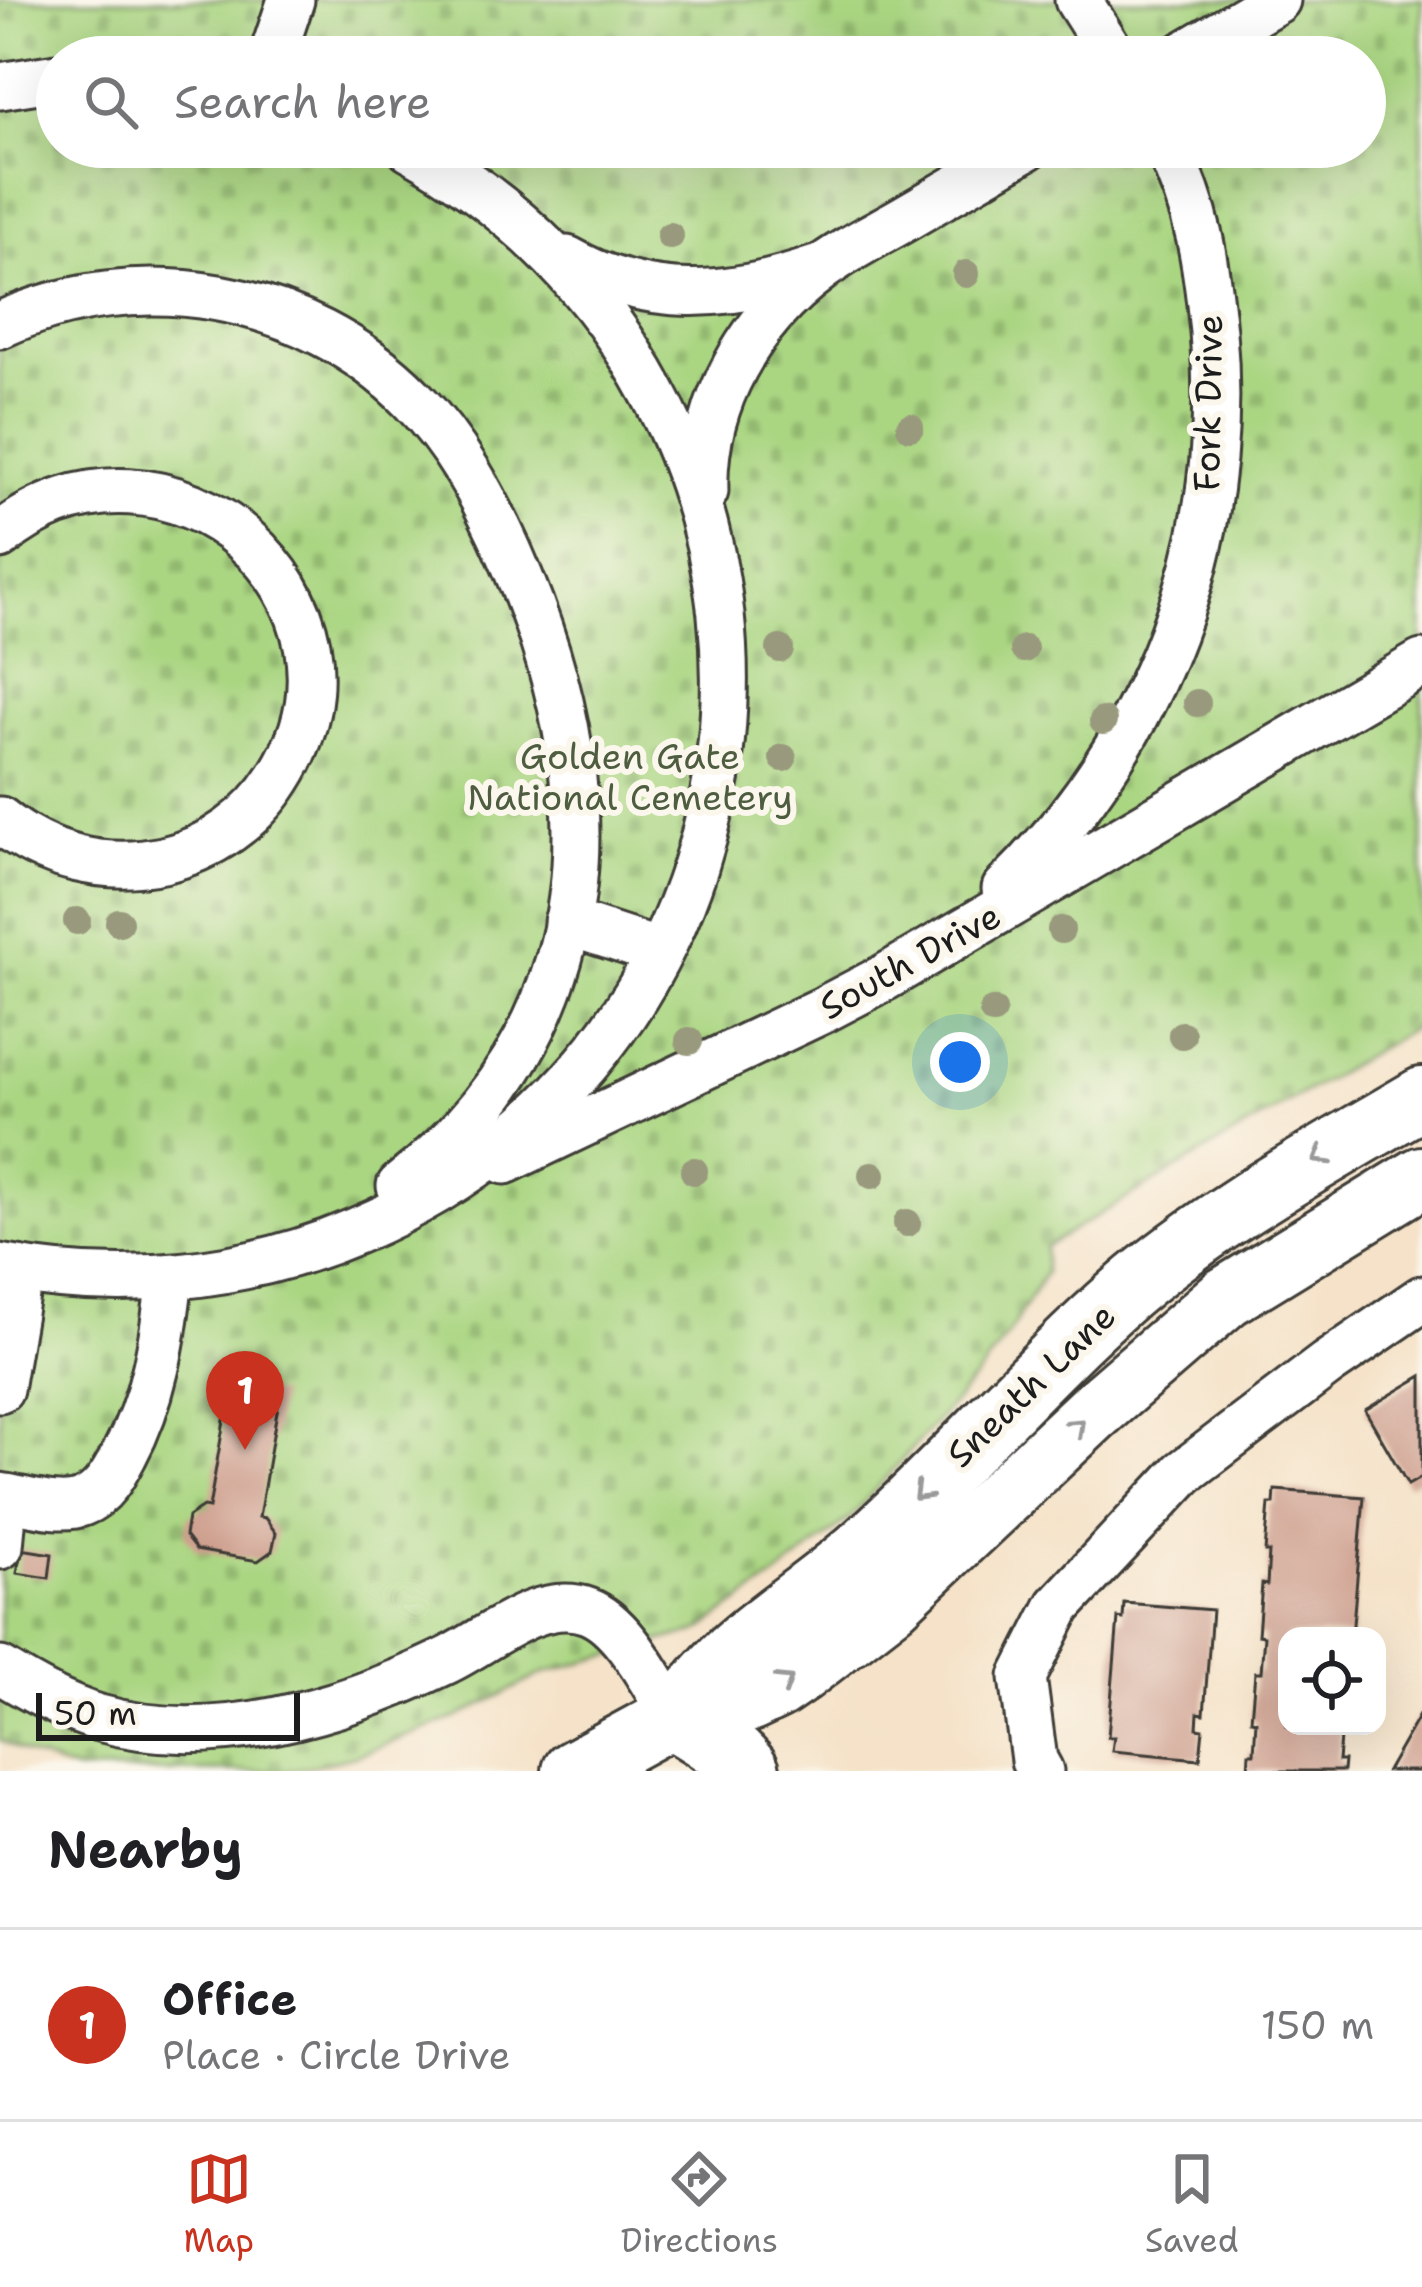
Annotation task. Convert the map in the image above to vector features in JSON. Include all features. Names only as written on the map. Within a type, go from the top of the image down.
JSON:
[{"type":"highway","points":[[678,1744],[710,1737],[746,1771]]},
{"type":"main road","name":"Sneath Lane","points":[[678,1744],[739,1646],[867,1545],[1129,1289],[1206,1230],[1422,1097]]},
{"type":"main road","name":"Sneath Lane","points":[[573,1771],[678,1744],[799,1674],[891,1601],[1093,1412],[1226,1297],[1422,1177]]},
{"type":"street","points":[[279,36],[291,0]]},
{"type":"street","points":[[1078,0],[1101,36]]},
{"type":"street","points":[[1216,36],[1277,0]]},
{"type":"street","points":[[0,86],[36,80]]},
{"type":"street","points":[[445,168],[585,269],[606,279],[678,294],[734,290],[822,267],[991,168]]},
{"type":"street","name":"Fork Drive","points":[[884,978],[977,914],[1075,812],[1132,725],[1179,619],[1206,512],[1216,379],[1198,224],[1177,168]]},
{"type":"street","points":[[0,1389],[10,1269],[98,1279],[229,1270],[290,1256],[378,1222],[461,1175],[551,1101],[610,1031],[659,952],[694,868],[717,784],[726,659],[718,578],[697,491],[662,406],[638,362],[585,290],[530,232]]},
{"type":"street","points":[[710,537],[704,475],[718,399],[758,331],[822,267]]},
{"type":"street","points":[[0,325],[63,301],[150,291],[214,296],[274,312],[331,337],[410,397],[473,479],[519,575],[544,643],[564,718],[574,798],[574,865],[560,955],[538,1016],[511,1068],[476,1116],[432,1160],[362,1214],[290,1256]]},
{"type":"street","points":[[0,536],[45,507],[92,494],[140,492],[188,503],[232,527],[274,571],[301,625],[309,674],[308,700],[296,746],[272,790],[238,824],[196,849],[148,863],[98,863],[50,851],[0,820]]},
{"type":"street","name":"South Drive","points":[[378,1222],[884,978],[1422,663]]},
{"type":"street","points":[[567,922],[659,952]]},
{"type":"street","points":[[0,1496],[71,1506],[84,1503],[106,1485],[133,1438],[151,1393],[170,1277]]},
{"type":"street","points":[[1040,1771],[1034,1760],[1023,1677],[1058,1606],[1183,1473],[1422,1298]]},
{"type":"street","points":[[0,1521],[0,1546]]},
{"type":"street","points":[[0,1638],[14,1679],[72,1708],[125,1724],[182,1730],[242,1725],[314,1710],[445,1661],[533,1614],[567,1607],[602,1617],[613,1627],[678,1744]]},
{"type":"green space","name":"Golden Gate National Cemetery","points":[[0,0],[1422,0],[1422,1023],[1045,1247],[1045,1273],[1009,1333],[978,1375],[849,1519],[699,1631],[544,1673],[458,1717],[355,1756],[288,1771],[76,1771],[0,1740]]},
{"type":"building","points":[[1422,1376],[1422,1477],[1408,1485],[1365,1410]]},
{"type":"building","points":[[230,1386],[280,1394],[259,1517],[276,1533],[272,1551],[258,1561],[196,1550],[185,1536],[188,1517],[209,1508]]},
{"type":"building","points":[[1275,1490],[1364,1497],[1353,1627],[1278,1627],[1278,1735],[1340,1735],[1338,1761],[1344,1761],[1343,1771],[1248,1771],[1249,1753],[1254,1753],[1255,1672],[1261,1672],[1264,1636],[1258,1635],[1262,1584],[1267,1585],[1269,1504],[1274,1504]]},
{"type":"building","points":[[21,1549],[52,1554],[49,1578],[17,1573]]},
{"type":"building","points":[[1124,1603],[1212,1610],[1204,1714],[1198,1713],[1197,1728],[1203,1729],[1200,1759],[1112,1751],[1114,1737],[1108,1737],[1118,1618],[1123,1619]]},
{"type":"building","points":[[1422,1710],[1422,1771],[1387,1771]]},
{"type":"place","name":"Office","points":[[245,1450]]}]
